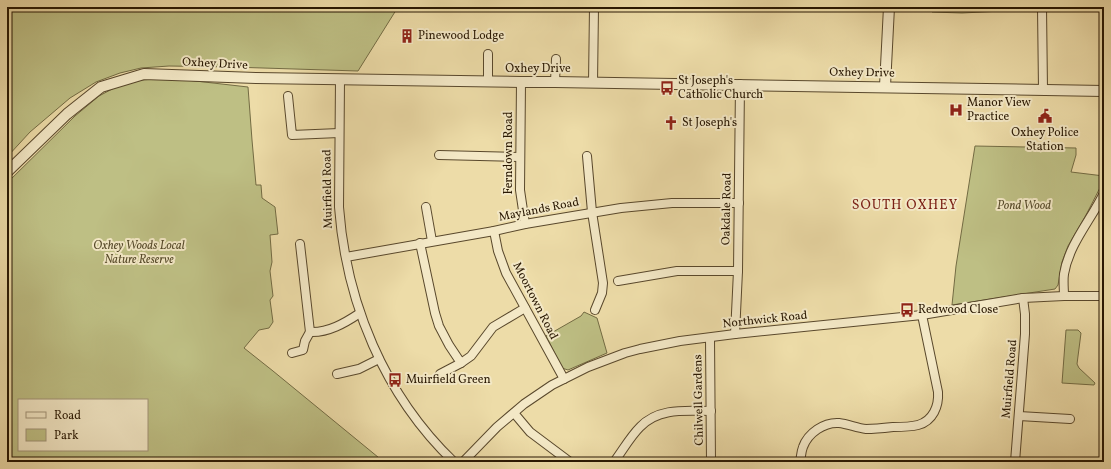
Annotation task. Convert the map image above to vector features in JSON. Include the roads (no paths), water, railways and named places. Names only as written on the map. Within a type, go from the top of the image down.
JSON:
[{"type":"street","points":[[593,83],[594,7]]},
{"type":"street","points":[[885,86],[889,7]]},
{"type":"street","points":[[1042,7],[1043,90]]},
{"type":"street","points":[[488,54],[488,82]]},
{"type":"street","points":[[555,82],[556,59]]},
{"type":"street","name":"Oxhey Drive","points":[[7,172],[67,114],[101,87],[144,74],[256,78],[885,86],[1104,91]]},
{"type":"street","name":"Muirfield Road","points":[[340,79],[339,207],[342,238],[360,313],[379,359],[400,396],[428,435],[454,462]]},
{"type":"street","name":"Ferndown Road","points":[[521,82],[520,190],[525,224]]},
{"type":"street","name":"Oakdale Road","points":[[735,334],[738,271],[740,84]]},
{"type":"street","name":"Muirfield Road","points":[[288,96],[292,135],[339,133]]},
{"type":"street","points":[[439,155],[520,156]]},
{"type":"street","points":[[587,156],[592,212],[603,283],[602,293],[595,310]]},
{"type":"street","points":[[1064,296],[1064,275],[1071,252],[1104,193]]},
{"type":"street","name":"Maylands Road","points":[[346,257],[592,212],[672,204],[739,203]]},
{"type":"street","points":[[426,207],[432,241]]},
{"type":"street","name":"Moortown Road","points":[[494,231],[498,251],[506,273],[564,379]]},
{"type":"street","points":[[420,243],[439,326],[461,363]]},
{"type":"street","points":[[292,353],[303,350],[305,341],[310,332],[300,244]]},
{"type":"street","points":[[618,281],[677,271],[738,271]]},
{"type":"street","name":"Northwick Road","points":[[463,462],[497,427],[538,394],[588,367],[633,351],[680,341],[922,315],[1023,298],[1104,296]]},
{"type":"street","name":"Muirfield Road","points":[[1015,462],[1026,328],[1023,298]]},
{"type":"street","points":[[440,374],[471,356],[493,328],[524,308]]},
{"type":"street","points":[[310,332],[317,332],[338,326],[360,313]]},
{"type":"street","points":[[800,462],[805,442],[813,433],[823,426],[838,423],[868,429],[919,425],[929,418],[936,410],[939,399],[938,392],[922,315]]},
{"type":"street","name":"Chilwell Gardens","points":[[710,338],[712,411],[711,462]]},
{"type":"street","points":[[337,374],[359,369],[379,359]]},
{"type":"street","points":[[614,462],[640,426],[661,413],[712,411]]},
{"type":"street","points":[[514,413],[530,432],[570,462]]},
{"type":"street","points":[[1019,416],[1070,419]]},
{"type":"place","name":"Pinewood Lodge","points":[[407,36]]},
{"type":"place","name":"St Joseph's Catholic Church","points":[[667,88]]},
{"type":"place","name":"Manor View Practice","points":[[956,110]]},
{"type":"place","name":"Oxhey Police Station","points":[[1045,116]]},
{"type":"place","name":"St Joseph's","points":[[671,123]]},
{"type":"place","name":"Redwood Close","points":[[907,310]]},
{"type":"place","name":"Muirfield Green","points":[[395,380]]},
{"type":"district","name":"SOUTH OXHEY","points":[[905,205]]},
{"type":"park label","name":"Pond Wood","points":[[1024,206]]},
{"type":"park label","name":"Oxhey Woods Local Nature Reserve","points":[[139,253]]}]
